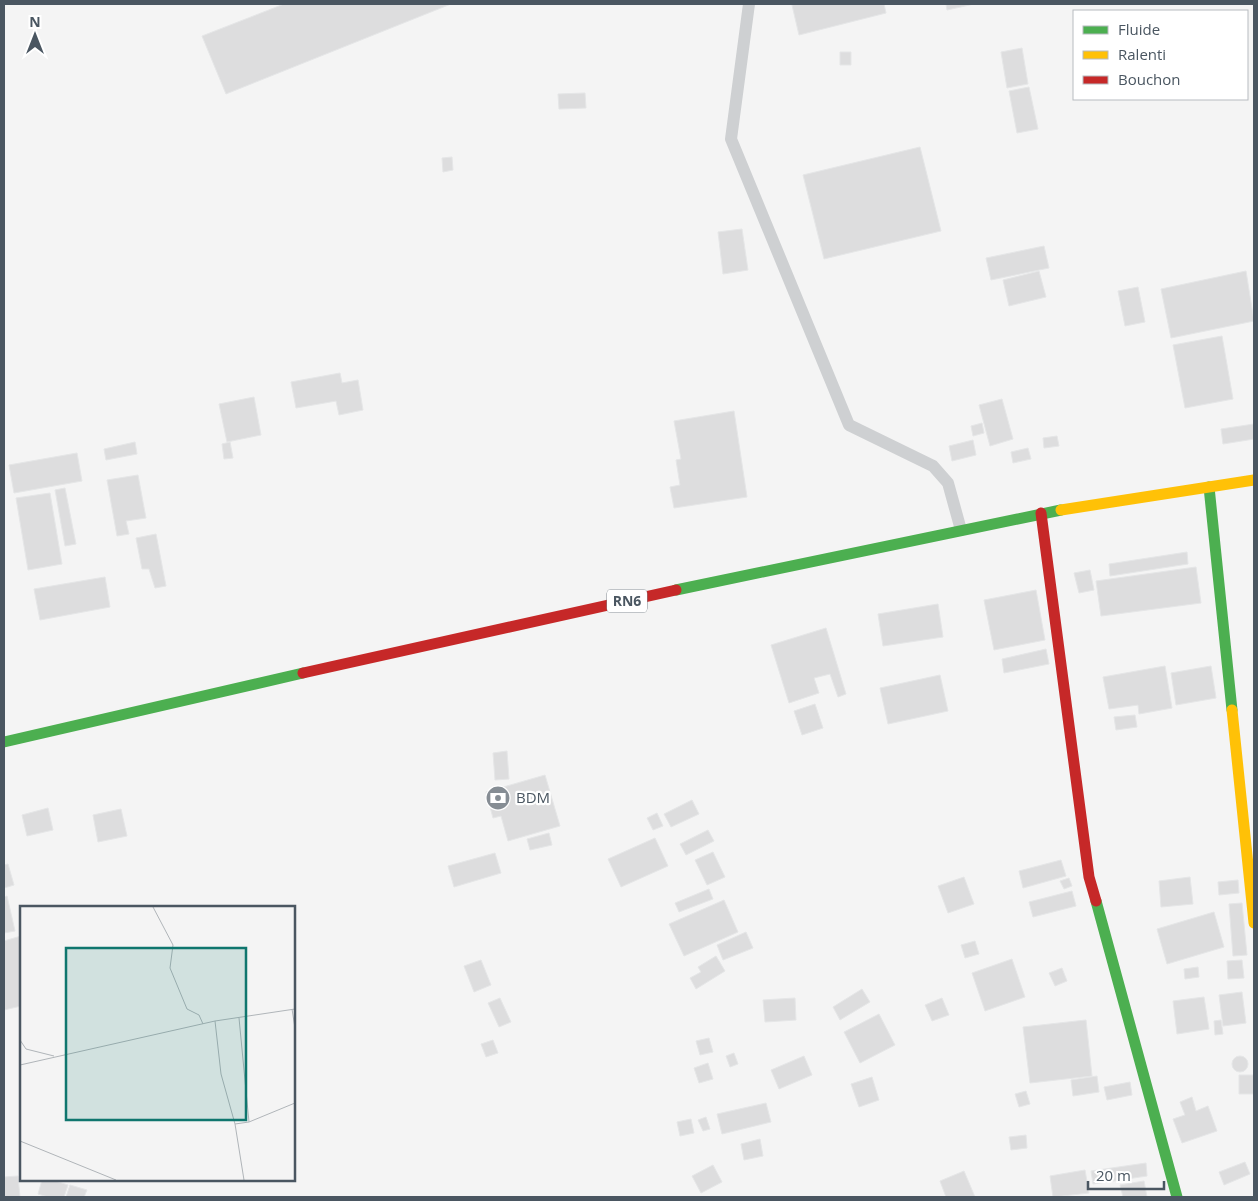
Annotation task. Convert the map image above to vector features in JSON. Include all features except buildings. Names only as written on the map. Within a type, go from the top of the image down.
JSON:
[{"type":"main road","name":"RN6","points":[[4,742],[531,621],[1041,513],[1254,480]]},
{"type":"main road","points":[[1209,487],[1254,923]]},
{"type":"main road","points":[[1041,513],[1089,877],[1178,1197]]},
{"type":"lane","points":[[749,4],[731,139],[849,424],[933,466],[948,483],[961,530]]},
{"type":"traffic: fast","points":[[1209,487],[1232,710]]},
{"type":"traffic: fast","points":[[676,590],[1061,510]]},
{"type":"traffic: fast","points":[[4,742],[303,673]]},
{"type":"traffic: fast","points":[[1096,901],[1177,1197]]},
{"type":"traffic: slow","points":[[1061,510],[1254,480]]},
{"type":"traffic: slow","points":[[1232,710],[1254,923]]},
{"type":"traffic: jam","points":[[1041,513],[1089,877],[1096,901]]},
{"type":"traffic: jam","points":[[303,673],[676,590]]},
{"type":"place","name":"BDM","points":[[498,798]]}]
